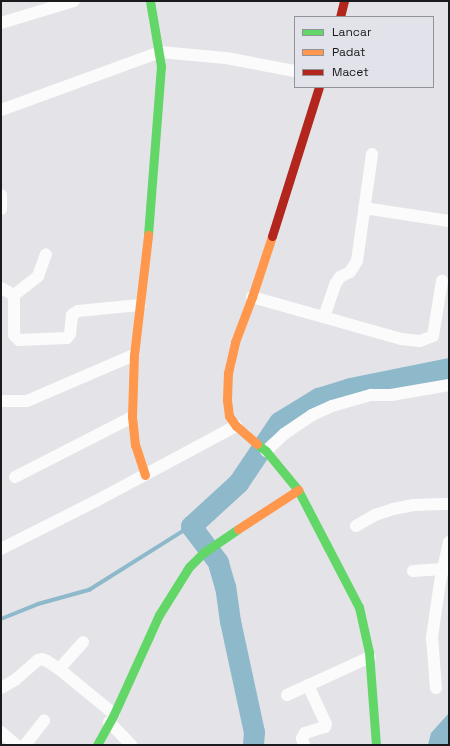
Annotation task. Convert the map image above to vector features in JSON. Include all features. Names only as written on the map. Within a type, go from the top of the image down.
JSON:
[{"type":"main road","points":[[145,475],[135,445],[132,417],[134,354],[150,221],[156,114],[161,66],[160,52],[150,1]]},
{"type":"main road","points":[[340,16],[344,1]]},
{"type":"main road","points":[[318,88],[252,297],[235,342],[228,373],[227,400],[229,416],[236,426],[265,450],[298,490],[359,607],[370,657],[376,745]]},
{"type":"main road","points":[[97,745],[159,615],[179,580],[189,567],[203,553],[298,490]]},
{"type":"street","points":[[1,23],[74,1]]},
{"type":"street","points":[[1,110],[160,52],[226,58],[294,71]]},
{"type":"street","points":[[324,317],[336,283],[340,277],[350,272],[357,262],[372,154]]},
{"type":"street","points":[[1,195],[1,209]]},
{"type":"street","points":[[364,208],[449,221]]},
{"type":"street","points":[[14,295],[38,276],[46,254]]},
{"type":"street","points":[[252,297],[401,339],[420,341],[433,336],[442,281]]},
{"type":"street","points":[[1,288],[14,295]]},
{"type":"street","points":[[14,295],[14,335],[19,340],[67,338],[70,334],[72,315],[78,311],[140,305]]},
{"type":"street","points":[[1,401],[26,401],[134,354]]},
{"type":"street","points":[[265,450],[284,434],[312,415],[332,406],[371,395],[391,395],[449,385]]},
{"type":"street","points":[[15,477],[132,417]]},
{"type":"street","points":[[1,549],[145,475],[236,426]]},
{"type":"street","points":[[356,526],[375,514],[393,509],[414,505],[449,504]]},
{"type":"street","points":[[436,688],[432,637],[449,542]]},
{"type":"street","points":[[413,571],[443,569]]},
{"type":"street","points":[[59,670],[83,642]]},
{"type":"street","points":[[287,695],[370,657]]},
{"type":"street","points":[[1,688],[16,680],[38,660],[47,661],[59,670],[111,718],[131,745]]},
{"type":"street","points":[[304,745],[302,738],[305,733],[324,727],[326,724],[308,685]]},
{"type":"street","points":[[25,745],[44,721]]},
{"type":"street","points":[[1,732],[16,745]]},
{"type":"water","points":[[449,713],[449,745],[428,745],[431,733]]},
{"type":"waterway","points":[[253,745],[254,732],[230,621],[225,587],[218,562],[191,526],[238,483],[279,422],[318,398],[350,388],[449,368]]},
{"type":"waterway","points":[[1,619],[38,604],[89,590],[191,526]]},
{"type":"traffic: fast","points":[[148,235],[161,66],[150,1]]},
{"type":"traffic: fast","points":[[257,444],[266,451],[298,490],[359,607],[369,652],[376,745]]},
{"type":"traffic: fast","points":[[97,745],[114,714],[159,615],[189,567],[203,553],[238,529]]},
{"type":"traffic: slow","points":[[145,475],[135,445],[132,417],[134,355],[148,235]]},
{"type":"traffic: slow","points":[[257,444],[236,426],[229,416],[227,400],[228,373],[235,342],[252,297],[272,236]]},
{"type":"traffic: slow","points":[[238,529],[298,490]]},
{"type":"traffic: jam","points":[[340,16],[344,1]]},
{"type":"traffic: jam","points":[[272,236],[319,88]]}]
